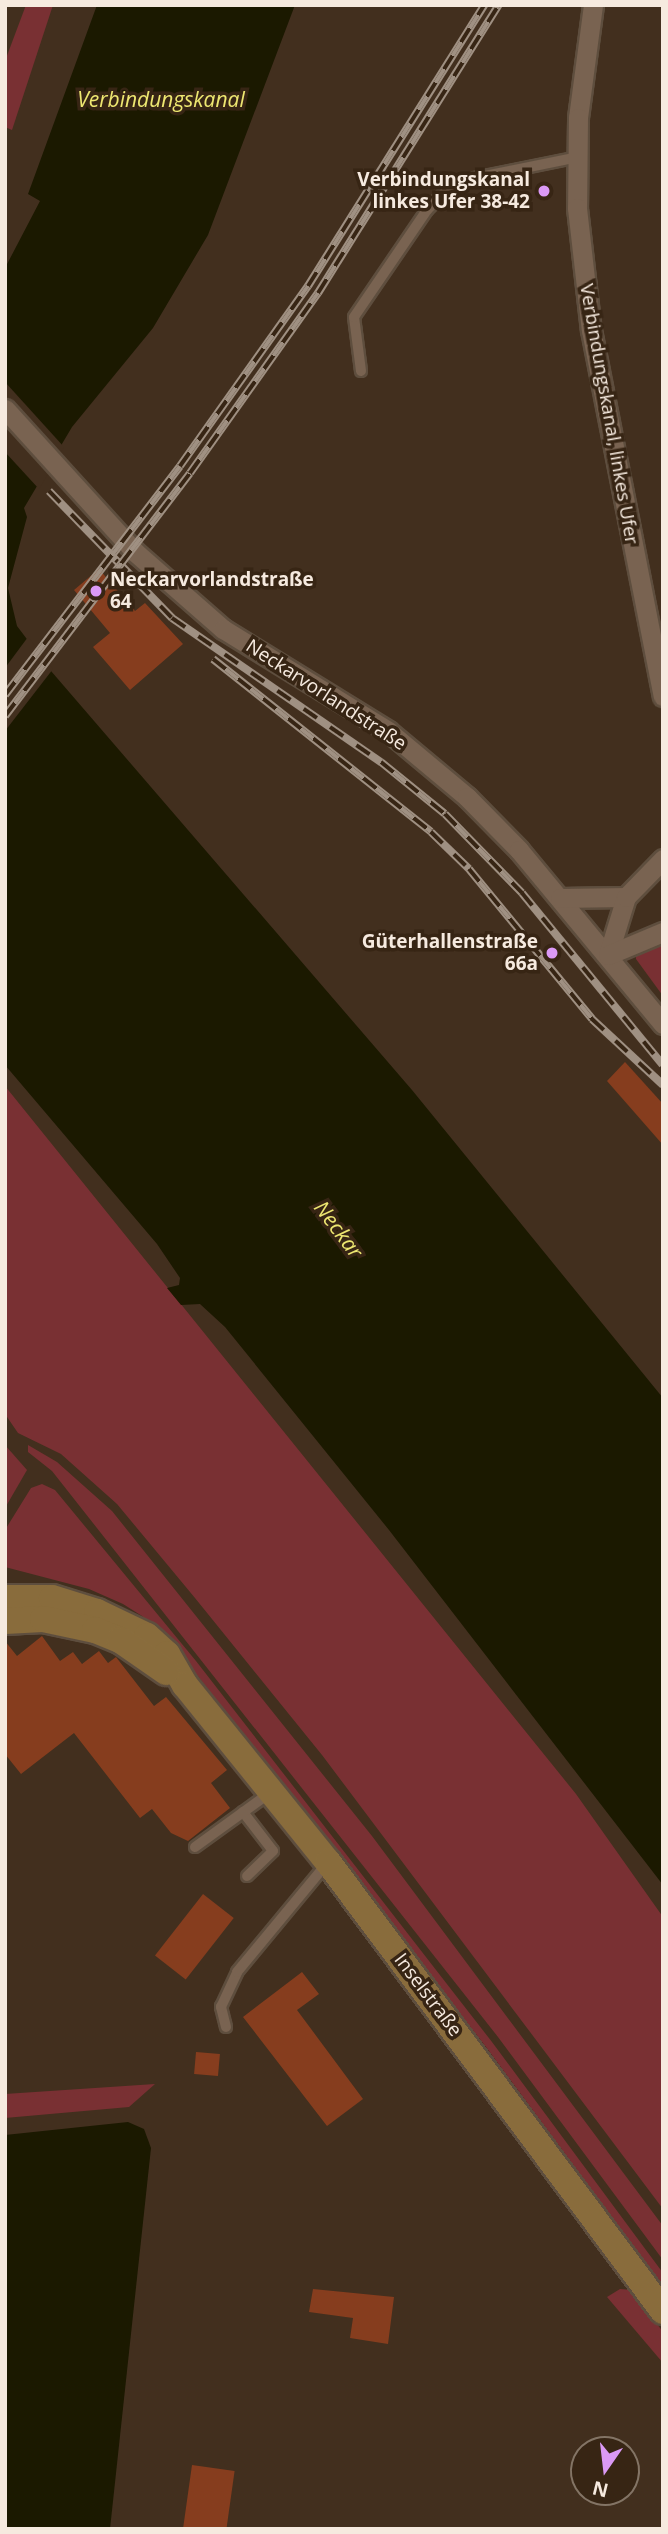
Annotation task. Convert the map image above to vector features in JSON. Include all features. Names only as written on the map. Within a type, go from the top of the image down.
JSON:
[{"type":"street","name":"Verbindungskanal, linkes Ufer","points":[[593,5],[578,157],[577,208],[591,330],[663,696]]},
{"type":"street","name":"Neckarvorlandstraße","points":[[5,409],[135,552],[223,629],[388,731],[467,797],[560,898],[663,1024]]},
{"type":"street","points":[[608,955],[626,897],[663,859]]},
{"type":"street","points":[[560,898],[626,897]]},
{"type":"street","points":[[608,955],[663,932]]},
{"type":"street","points":[[5,1578],[52,1598]]},
{"type":"street","name":"Inselstraße","points":[[5,1598],[52,1598],[97,1612],[147,1636],[167,1654],[185,1685],[328,1862],[663,2311]]},
{"type":"street","name":"Inselstraße","points":[[5,1620],[43,1619],[94,1630],[120,1640],[185,1685]]},
{"type":"lane","points":[[361,371],[354,317],[427,210],[447,191],[475,178],[578,157]]},
{"type":"lane","points":[[195,1847],[272,1791]]},
{"type":"lane","points":[[243,1812],[273,1851],[247,1875]]},
{"type":"lane","points":[[226,2027],[221,2007],[237,1972],[328,1862]]},
{"type":"shaded area","points":[[26,5],[53,5],[12,130],[5,127],[5,61]]},
{"type":"shaded area","points":[[663,942],[663,996],[636,959],[636,954]]},
{"type":"shaded area","points":[[5,1086],[576,1794],[663,1917],[663,2209],[322,1755],[195,1598],[117,1504],[61,1454],[18,1433],[5,1414]]},
{"type":"shaded area","points":[[5,1445],[27,1470],[5,1508]]},
{"type":"shaded area","points":[[28,1445],[57,1462],[112,1511],[372,1836],[663,2226],[663,2260],[498,2037],[52,1471],[28,1452]]},
{"type":"shaded area","points":[[42,1484],[55,1490],[196,1661],[492,2042],[663,2273],[663,2286],[486,2047],[190,1666],[142,1616],[123,1604],[89,1589],[5,1567],[5,1530],[31,1488]]},
{"type":"shaded area","points":[[155,2084],[129,2107],[5,2118],[5,2094]]},
{"type":"shaded area","points":[[620,2289],[632,2290],[663,2332],[663,2363],[607,2297]]},
{"type":"water","points":[[97,5],[295,5],[208,235],[153,328],[72,427],[24,508],[27,517],[8,588],[17,626],[51,671],[412,1090],[663,1398],[663,1885],[389,1530],[225,1327],[200,1304],[181,1305],[167,1288],[179,1285],[180,1278],[157,1244],[5,1065],[5,268],[40,201],[28,194]]},
{"type":"water","points":[[128,2122],[144,2129],[151,2148],[110,2529],[5,2529],[5,2135]]},
{"type":"pier","points":[[5,382],[64,447],[39,489],[5,452]]},
{"type":"pier","points":[[28,637],[53,669],[5,731],[5,668]]},
{"type":"building","points":[[99,569],[135,611],[145,603],[183,644],[130,690],[93,647],[110,633],[74,590]]},
{"type":"building","points":[[625,1062],[663,1104],[663,1145],[607,1081]]},
{"type":"building","points":[[42,1636],[60,1661],[73,1652],[82,1664],[99,1651],[108,1663],[116,1657],[154,1706],[166,1697],[227,1770],[211,1783],[230,1808],[188,1841],[171,1833],[152,1809],[140,1818],[74,1733],[21,1774],[5,1754],[5,1641],[17,1656]]},
{"type":"building","points":[[203,1894],[234,1918],[186,1979],[155,1955]]},
{"type":"building","points":[[302,1972],[319,1994],[297,2010],[363,2099],[327,2126],[243,2017]]},
{"type":"building","points":[[196,2052],[220,2054],[218,2076],[194,2074]]},
{"type":"building","points":[[313,2289],[394,2297],[388,2344],[350,2338],[353,2318],[309,2312]]},
{"type":"building","points":[[192,2465],[235,2471],[226,2529],[183,2529]]},
{"type":"railway","points":[[5,695],[180,466],[308,286],[484,5]]},
{"type":"railway","points":[[5,716],[190,473],[318,293],[499,5]]},
{"type":"railway","points":[[49,491],[172,618],[381,762],[445,814],[522,893],[663,1065]]},
{"type":"railway","points":[[213,659],[431,832],[469,869],[592,1019],[663,1085]]},
{"type":"place","name":"Verbindungskanal linkes Ufer 38-42","points":[[544,191]]},
{"type":"place","name":"Neckarvorlandstraße 64","points":[[96,591]]},
{"type":"place","name":"Güterhallenstraße 66a","points":[[552,953]]},
{"type":"water label","name":"Verbindungskanal","points":[[161,99]]},
{"type":"water label","name":"Neckar","points":[[339,1229]]}]
